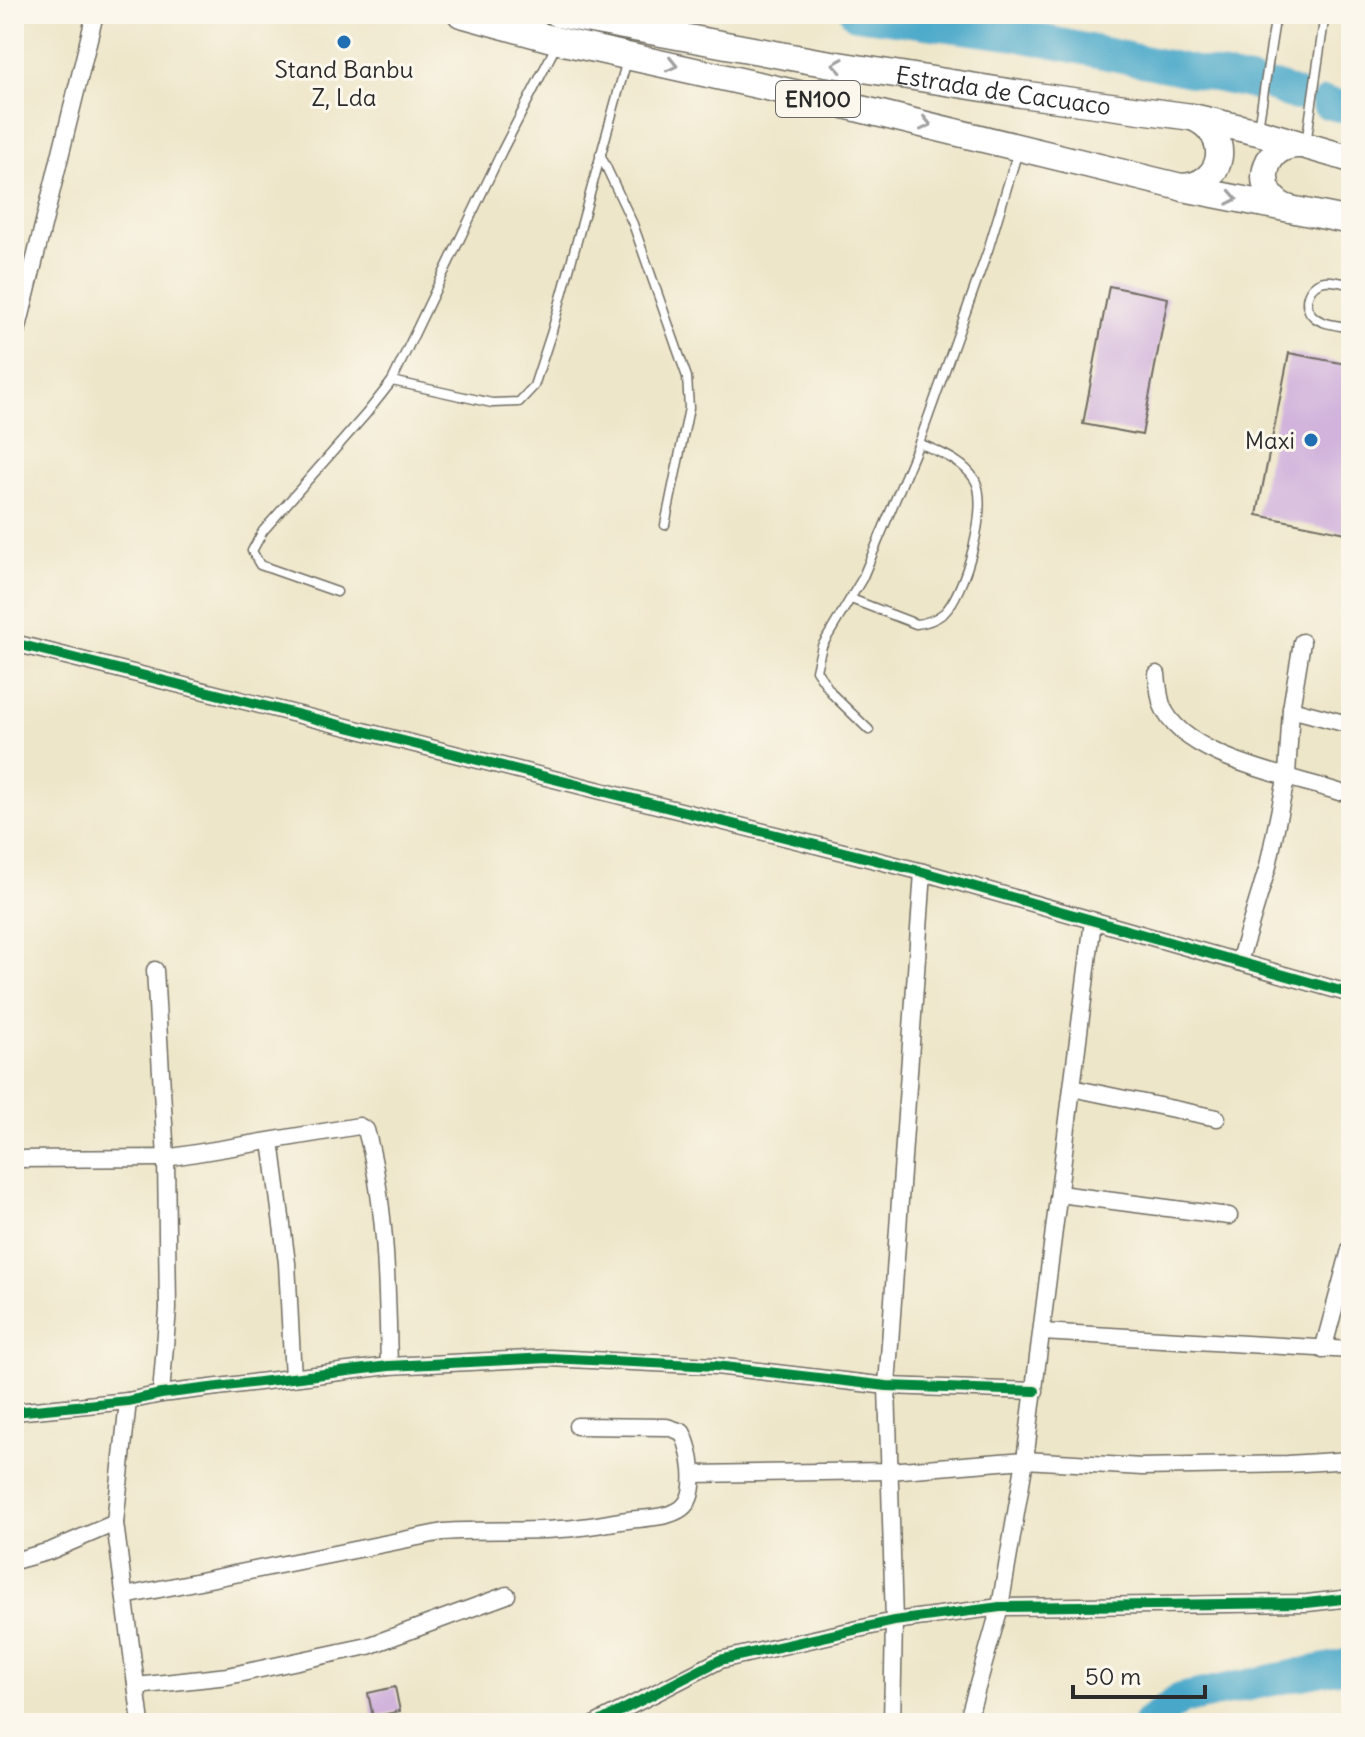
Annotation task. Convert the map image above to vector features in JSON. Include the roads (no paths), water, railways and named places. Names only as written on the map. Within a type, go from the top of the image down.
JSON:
[{"type":"highway","name":"EN100","points":[[461,14],[559,41],[1175,186],[1351,221]]},
{"type":"highway","name":"Estrada de Cacuaco","points":[[578,15],[675,38],[1021,94],[1192,117],[1351,159]]},
{"type":"highway","points":[[1175,186],[1193,186],[1203,182],[1218,163],[1215,135],[1203,122],[1192,117]]},
{"type":"highway","points":[[1290,209],[1272,199],[1266,190],[1266,164],[1276,152],[1290,145],[1303,146]]},
{"type":"street","points":[[14,344],[95,14]]},
{"type":"street","points":[[652,14],[675,38]]},
{"type":"street","points":[[1239,962],[1268,866],[1287,775],[1291,709],[1302,642]]},
{"type":"street","points":[[14,643],[923,872],[1351,994]]},
{"type":"street","points":[[1157,674],[1162,706],[1182,733],[1234,762],[1339,792]]},
{"type":"street","points":[[1291,709],[1351,725]]},
{"type":"street","points":[[892,1723],[894,1621],[887,1386],[923,872]]},
{"type":"street","points":[[967,1723],[1000,1607],[1025,1460],[1093,921]]},
{"type":"street","points":[[155,970],[166,1158],[168,1309],[161,1394]]},
{"type":"street","points":[[1072,1088],[1217,1118]]},
{"type":"street","points":[[14,1159],[166,1158],[359,1126],[366,1130],[377,1185],[387,1275],[389,1366]]},
{"type":"street","points":[[271,1141],[287,1263],[293,1378]]},
{"type":"street","points":[[1059,1194],[1229,1216]]},
{"type":"street","points":[[1323,1350],[1351,1246]]},
{"type":"street","points":[[1042,1332],[1351,1350]]},
{"type":"street","points":[[14,1412],[128,1401],[161,1394],[389,1366],[549,1358],[716,1366],[887,1386],[1035,1391]]},
{"type":"street","points":[[128,1401],[115,1523],[141,1723]]},
{"type":"street","points":[[125,1596],[443,1532],[561,1529],[662,1516],[682,1508],[689,1499],[693,1474],[688,1442],[682,1432],[667,1427],[577,1426]]},
{"type":"street","points":[[693,1474],[889,1471],[1025,1460],[1142,1467],[1351,1460]]},
{"type":"street","points":[[14,1561],[50,1551],[115,1523]]},
{"type":"street","points":[[137,1686],[228,1676],[368,1646],[507,1595]]},
{"type":"street","points":[[597,1723],[720,1660],[894,1621],[1000,1607],[1307,1603],[1351,1598]]},
{"type":"lane","points":[[1258,132],[1276,14]]},
{"type":"lane","points":[[1303,146],[1315,90],[1325,14]]},
{"type":"lane","points":[[337,592],[260,565],[252,551],[263,531],[392,381],[502,151],[559,41]]},
{"type":"lane","points":[[392,381],[492,403],[519,402],[534,386],[628,55]]},
{"type":"lane","points":[[869,730],[833,695],[816,670],[822,646],[862,579],[919,443],[988,250],[1019,147]]},
{"type":"lane","points":[[600,154],[633,224],[687,377],[689,408],[665,525]]},
{"type":"lane","points":[[1351,285],[1322,281],[1313,286],[1307,298],[1308,309],[1317,319],[1351,328]]},
{"type":"lane","points":[[851,599],[916,624],[936,619],[954,601],[970,557],[980,502],[976,481],[960,463],[919,443]]},
{"type":"waterway","points":[[856,14],[1016,35],[1254,84]]},
{"type":"waterway","points":[[1275,87],[1296,95]]},
{"type":"waterway","points":[[1327,103],[1351,109]]},
{"type":"waterway","points":[[1149,1723],[1180,1699],[1351,1664]]},
{"type":"place","name":"Stand Banbu Z, Lda","points":[[344,42]]},
{"type":"place","name":"Maxi","points":[[1311,440]]}]
